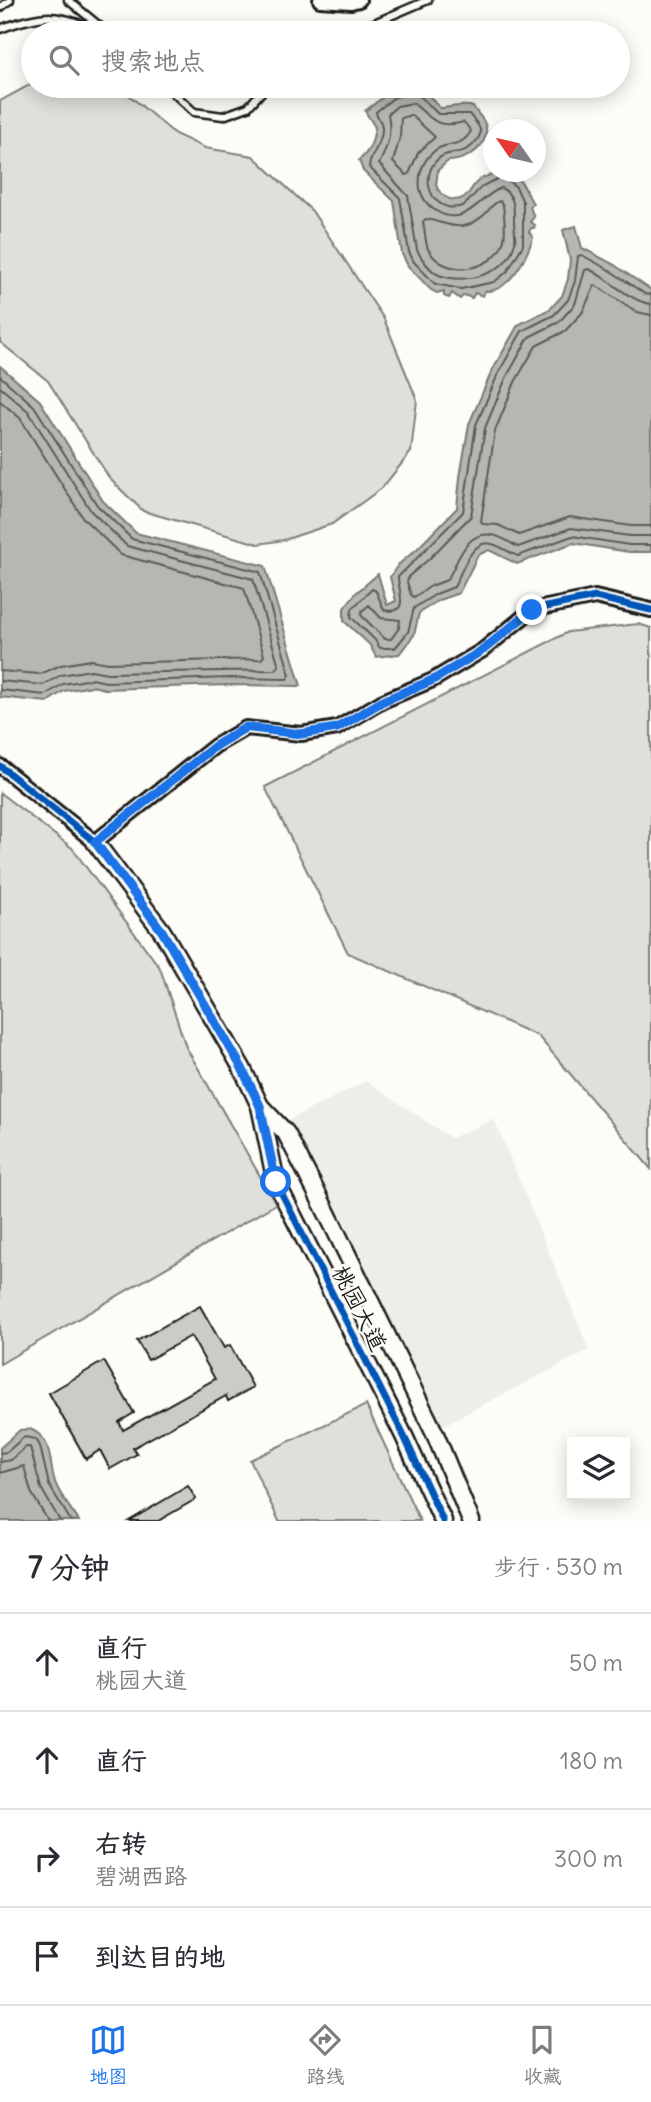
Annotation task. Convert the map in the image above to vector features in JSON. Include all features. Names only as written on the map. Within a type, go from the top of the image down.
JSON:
[{"type":"street","points":[[320,0],[359,0]]},
{"type":"street","points":[[95,842],[215,746],[246,727],[301,734],[337,728],[383,701],[433,680],[473,656],[532,610],[595,597],[651,610]]},
{"type":"street","points":[[0,765],[95,842],[162,931],[242,1068],[260,1106]]},
{"type":"street","name":"桃园大道","points":[[260,1106],[276,1182],[404,1436],[443,1521]]},
{"type":"street","name":"桃园大道","points":[[260,1106],[286,1133],[318,1195],[435,1434],[471,1521]]},
{"type":"lane","points":[[0,8],[10,0]]},
{"type":"lane","points":[[68,0],[93,21]]},
{"type":"lane","points":[[379,21],[428,0]]},
{"type":"lane","points":[[22,21],[33,17],[77,21]]},
{"type":"lane","points":[[0,29],[21,21]]},
{"type":"lane","points":[[179,98],[194,112],[223,116],[248,107],[256,98]]},
{"type":"shaded area","points":[[21,90],[21,98],[132,98],[175,134],[205,148],[253,156],[312,211],[384,319],[417,400],[411,452],[382,488],[332,524],[284,540],[258,544],[143,511],[110,479],[48,381],[0,342],[0,101]]},
{"type":"shaded area","points":[[638,624],[651,628],[651,1169],[538,1036],[348,953],[265,787],[568,632]]},
{"type":"shaded area","points":[[0,793],[72,848],[160,968],[186,1047],[276,1204],[0,1364]]},
{"type":"shaded area","points":[[366,1081],[451,1138],[494,1119],[589,1350],[440,1427],[289,1120]]},
{"type":"shaded area","points":[[366,1405],[420,1521],[279,1521],[250,1460]]},
{"type":"water","points":[[382,98],[431,98],[440,108],[473,107],[483,121],[483,142],[473,153],[448,161],[438,170],[436,185],[441,193],[453,200],[467,195],[483,178],[483,182],[522,183],[533,204],[530,207],[534,217],[530,222],[535,225],[529,232],[533,237],[522,263],[502,286],[485,291],[483,296],[475,293],[472,298],[464,295],[460,299],[452,293],[449,298],[444,296],[444,291],[437,293],[431,290],[408,266],[402,254],[394,201],[363,171],[359,160],[370,146],[375,127],[365,111]]},
{"type":"water","points":[[576,226],[582,248],[613,264],[651,290],[651,552],[629,552],[573,543],[517,564],[489,550],[478,555],[459,593],[439,600],[419,613],[414,635],[399,654],[376,657],[370,645],[344,621],[344,608],[356,593],[378,574],[387,605],[396,601],[390,577],[398,565],[457,508],[469,424],[492,371],[518,325],[550,309],[562,296],[568,279],[570,260],[563,230]]},
{"type":"water","points":[[0,366],[40,401],[103,501],[136,533],[265,566],[301,686],[229,685],[105,689],[92,686],[64,691],[47,702],[0,697]]},
{"type":"water","points":[[30,1429],[38,1433],[47,1445],[57,1487],[79,1521],[0,1521],[0,1448],[20,1430]]},
{"type":"building","points":[[200,1306],[224,1348],[230,1345],[253,1387],[228,1401],[226,1396],[133,1448],[137,1454],[110,1469],[100,1450],[86,1459],[49,1393],[104,1361],[134,1413],[119,1422],[123,1430],[215,1379],[191,1336],[148,1360],[137,1341]]},
{"type":"building","points":[[188,1486],[196,1499],[158,1521],[129,1521]]},
{"type":"cycle path","points":[[95,842],[215,746],[246,728],[301,734],[337,728],[383,701],[433,680],[483,650],[532,610],[595,597],[651,610]]},
{"type":"cycle path","points":[[0,766],[95,842],[162,931],[242,1068],[260,1106],[276,1182],[404,1436],[443,1521]]},
{"type":"route","points":[[276,1182],[260,1106],[242,1068],[162,931],[95,842],[215,746],[246,727],[301,734],[337,728],[383,701],[433,680],[483,650],[532,610]]}]
